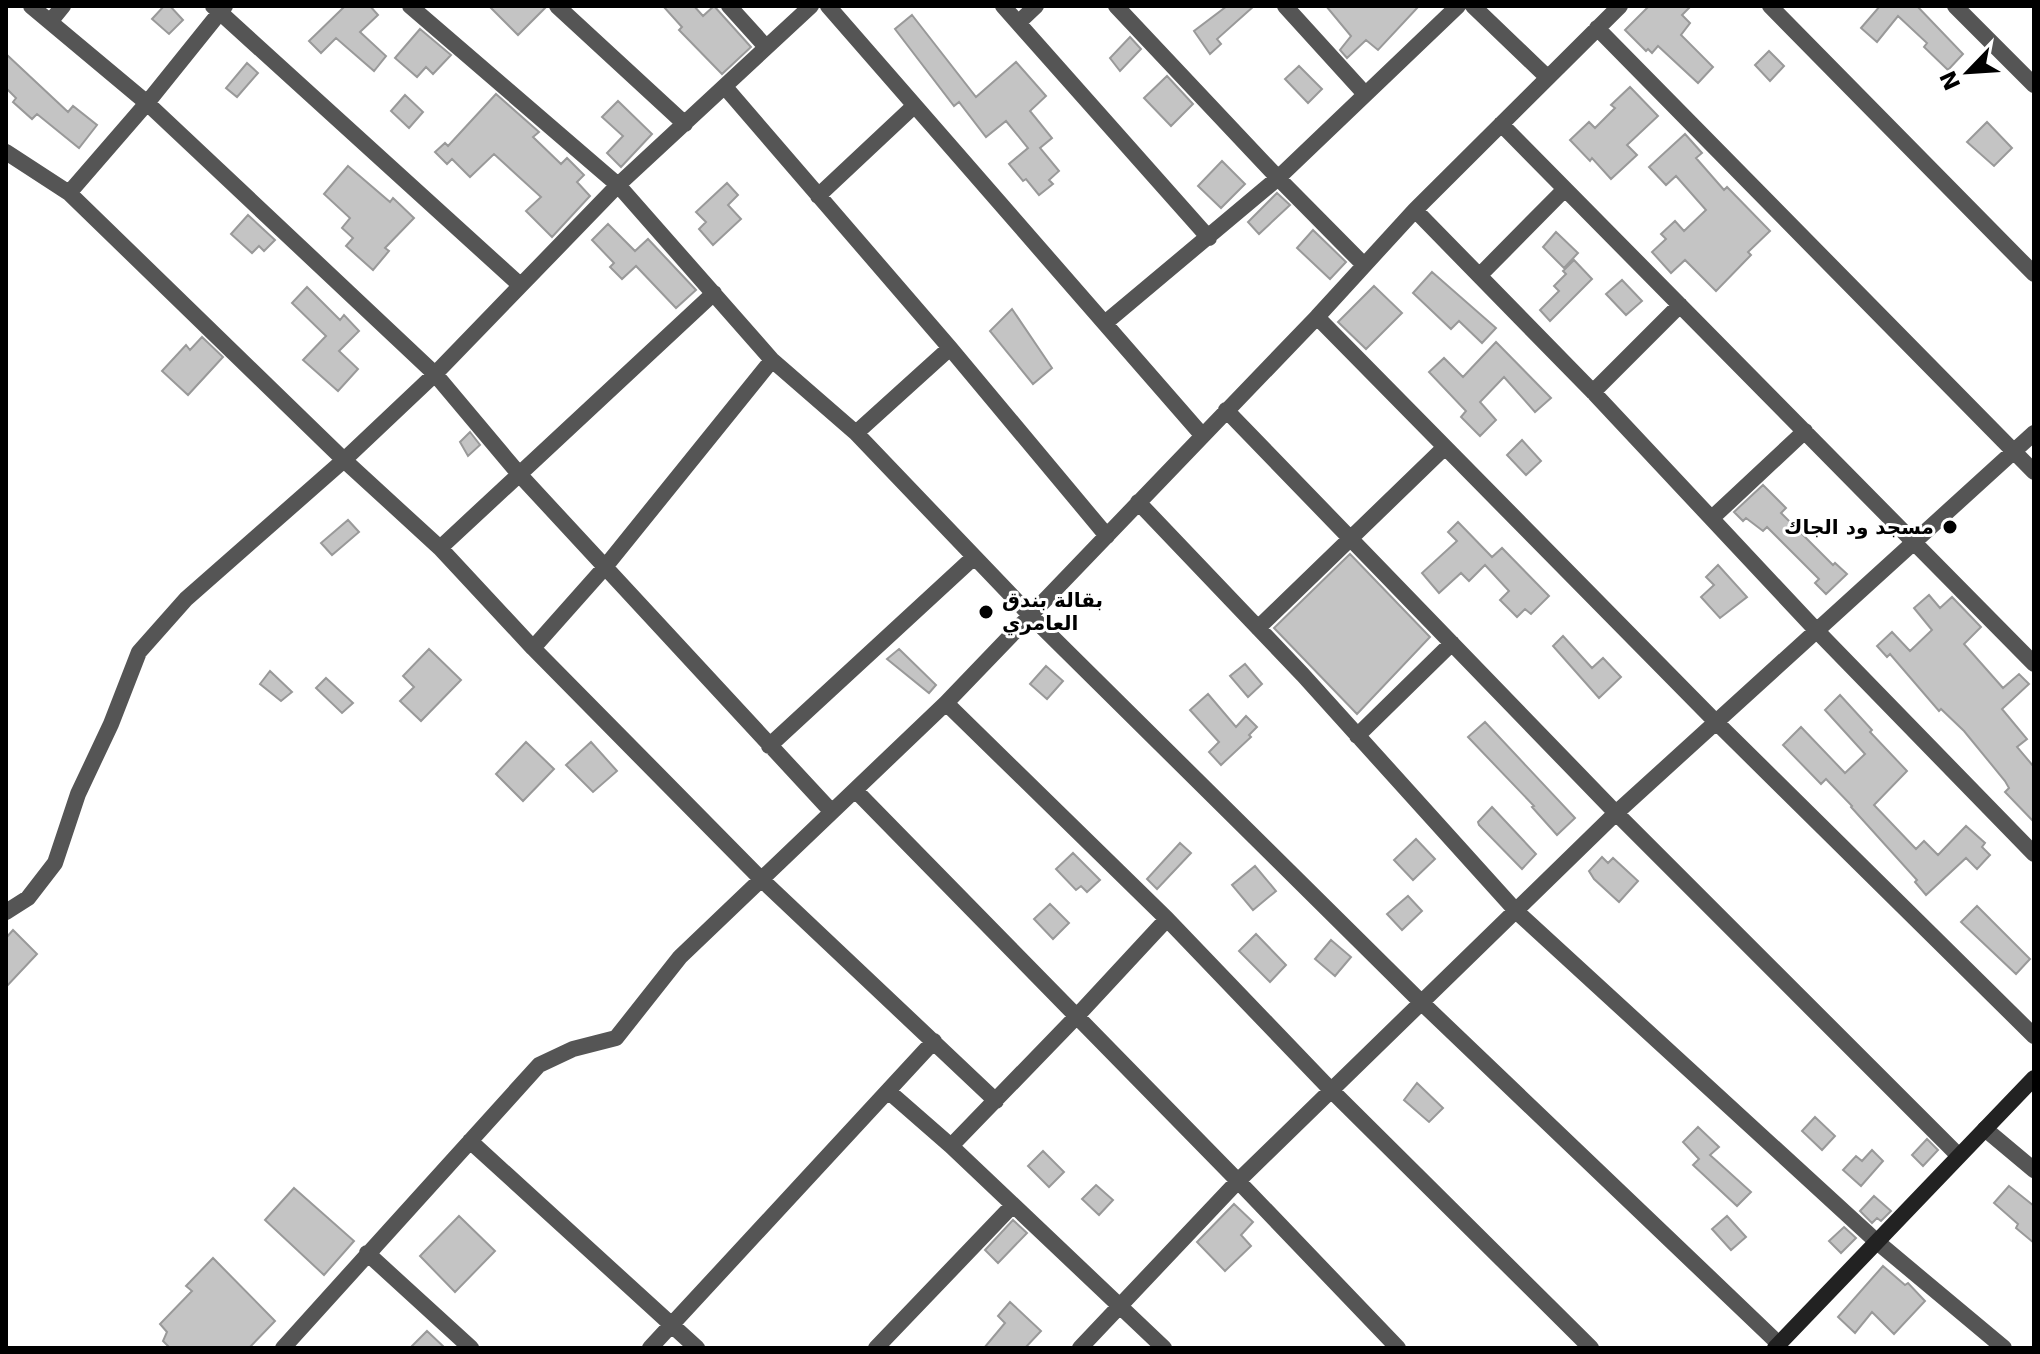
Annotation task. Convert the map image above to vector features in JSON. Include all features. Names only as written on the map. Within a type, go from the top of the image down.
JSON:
[{"type":"street","points":[[31,6],[147,103],[435,374],[519,474],[831,811]]},
{"type":"street","points":[[50,22],[63,6]]},
{"type":"street","points":[[410,6],[618,185],[772,360],[856,433],[1031,616],[1423,1004],[1777,1346],[2034,1078]]},
{"type":"street","points":[[557,6],[685,124]]},
{"type":"street","points":[[729,6],[766,47]]},
{"type":"street","points":[[6,912],[28,898],[55,863],[78,794],[111,724],[139,652],[186,599],[344,460],[435,374],[618,185],[811,6]]},
{"type":"street","points":[[828,6],[1202,435]]},
{"type":"street","points":[[1003,6],[1209,238]]},
{"type":"street","points":[[1018,23],[1036,6]]},
{"type":"street","points":[[1116,6],[1364,265]]},
{"type":"street","points":[[1285,6],[1365,94]]},
{"type":"street","points":[[1105,323],[1278,178],[1458,6]]},
{"type":"street","points":[[1473,6],[1547,77]]},
{"type":"street","points":[[283,1348],[539,1065],[573,1049],[616,1038],[680,957],[946,703],[1317,317],[1415,210],[1620,6]]},
{"type":"street","points":[[1770,6],[2034,274]]},
{"type":"street","points":[[1955,6],[2034,85]]},
{"type":"street","points":[[69,193],[147,103],[219,8],[520,285]]},
{"type":"street","points":[[1597,28],[2034,472]]},
{"type":"street","points":[[725,87],[1107,536]]},
{"type":"street","points":[[818,196],[914,106]]},
{"type":"street","points":[[1501,124],[2034,664]]},
{"type":"street","points":[[6,152],[69,193],[344,460],[440,548],[533,648],[761,879],[996,1101]]},
{"type":"street","points":[[1480,275],[1564,190]]},
{"type":"street","points":[[1415,210],[2034,854]]},
{"type":"street","points":[[440,548],[714,293]]},
{"type":"street","points":[[1593,392],[1680,305]]},
{"type":"street","points":[[1317,317],[1715,721],[2034,1036]]},
{"type":"street","points":[[856,433],[950,348]]},
{"type":"street","points":[[533,648],[605,567],[772,360]]},
{"type":"street","points":[[1226,410],[1616,813],[1958,1155]]},
{"type":"street","points":[[1712,518],[1805,431]]},
{"type":"street","points":[[1080,1348],[1238,1181],[1616,813],[2034,433]]},
{"type":"street","points":[[1258,628],[1445,447]]},
{"type":"street","points":[[1138,502],[1258,628],[1517,912],[1876,1241],[2004,1348]]},
{"type":"street","points":[[769,746],[973,558]]},
{"type":"street","points":[[1357,736],[1452,643]]},
{"type":"street","points":[[946,703],[1167,919],[1331,1090],[1591,1348]]},
{"type":"street","points":[[855,790],[1398,1348]]},
{"type":"street","points":[[951,1146],[1167,919]]},
{"type":"street","points":[[650,1348],[934,1041]]},
{"type":"street","points":[[888,1091],[951,1146],[1164,1348]]},
{"type":"street","points":[[1985,1129],[2034,1170]]},
{"type":"street","points":[[470,1141],[697,1348]]},
{"type":"street","points":[[876,1348],[1013,1205]]},
{"type":"street","points":[[367,1253],[471,1348]]},
{"type":"building","points":[[164,6],[170,6],[183,20],[169,34],[152,19]]},
{"type":"building","points":[[345,6],[370,6],[378,15],[360,32],[386,56],[374,71],[336,38],[321,53],[309,41]]},
{"type":"building","points":[[489,6],[546,6],[546,7],[518,35]]},
{"type":"building","points":[[663,6],[694,6],[703,16],[714,6],[751,47],[722,74],[679,30],[682,27]]},
{"type":"building","points":[[1227,6],[1254,6],[1217,39],[1221,44],[1210,54],[1194,31]]},
{"type":"building","points":[[1326,6],[1419,6],[1378,50],[1366,40],[1347,58],[1340,50],[1351,36]]},
{"type":"building","points":[[1649,6],[1691,6],[1682,15],[1690,23],[1681,35],[1713,67],[1698,83],[1658,46],[1652,53],[1648,49],[1646,51],[1625,30]]},
{"type":"building","points":[[1880,6],[1917,6],[1963,54],[1948,70],[1924,47],[1927,43],[1898,16],[1877,42],[1861,28]]},
{"type":"building","points":[[912,15],[976,97],[1016,62],[1046,96],[1030,111],[1052,138],[1040,148],[1059,171],[1049,180],[1053,184],[1039,195],[1009,164],[1028,148],[1006,121],[986,137],[959,102],[954,106],[895,29]]},
{"type":"building","points":[[420,29],[451,55],[433,74],[426,67],[417,77],[395,58]]},
{"type":"building","points":[[1130,37],[1141,49],[1120,71],[1110,58]]},
{"type":"building","points":[[1769,51],[1784,66],[1770,81],[1755,65]]},
{"type":"building","points":[[6,54],[68,112],[73,106],[97,125],[79,148],[37,114],[32,119],[13,102],[16,98],[6,88]]},
{"type":"building","points":[[247,63],[258,73],[237,97],[226,88]]},
{"type":"building","points":[[1299,66],[1322,89],[1308,103],[1285,79]]},
{"type":"building","points":[[1167,76],[1193,104],[1171,126],[1144,98]]},
{"type":"building","points":[[1630,87],[1658,116],[1627,145],[1637,155],[1611,179],[1570,140],[1589,122],[1595,128],[1615,108],[1611,105]]},
{"type":"building","points":[[496,94],[539,132],[533,137],[561,164],[567,158],[584,175],[577,182],[590,196],[552,237],[526,211],[541,197],[494,154],[470,177],[452,159],[447,164],[435,152],[445,143],[448,146]]},
{"type":"building","points":[[405,95],[423,112],[409,128],[391,111]]},
{"type":"building","points":[[618,101],[652,134],[621,167],[607,153],[623,136],[602,117]]},
{"type":"building","points":[[1987,122],[2012,148],[1994,166],[1967,142]]},
{"type":"building","points":[[1685,134],[1702,153],[1696,158],[1724,190],[1727,187],[1770,231],[1716,291],[1685,260],[1671,273],[1652,252],[1666,239],[1661,234],[1675,221],[1684,231],[1706,210],[1676,176],[1666,185],[1649,167]]},
{"type":"building","points":[[1222,161],[1245,184],[1221,208],[1198,186]]},
{"type":"building","points":[[348,166],[390,202],[393,198],[414,218],[385,248],[389,251],[373,270],[346,246],[353,238],[342,228],[350,218],[324,194]]},
{"type":"building","points":[[727,183],[738,195],[728,205],[741,219],[713,245],[699,229],[706,222],[696,212]]},
{"type":"building","points":[[1277,193],[1290,205],[1259,234],[1248,222]]},
{"type":"building","points":[[248,215],[275,240],[264,251],[259,246],[252,253],[231,234]]},
{"type":"building","points":[[608,224],[635,251],[648,239],[696,290],[676,308],[636,266],[622,279],[610,267],[614,263],[592,240]]},
{"type":"building","points":[[1313,230],[1346,262],[1330,279],[1297,248]]},
{"type":"building","points":[[1556,232],[1578,253],[1564,268],[1543,247]]},
{"type":"building","points":[[1574,260],[1592,279],[1550,321],[1540,310],[1559,291],[1554,286]]},
{"type":"building","points":[[1432,272],[1496,328],[1482,343],[1459,321],[1451,329],[1413,293]]},
{"type":"building","points":[[1622,280],[1642,301],[1626,315],[1606,294]]},
{"type":"building","points":[[1374,286],[1402,313],[1366,349],[1338,322]]},
{"type":"building","points":[[307,287],[340,320],[344,315],[359,331],[339,351],[358,369],[338,391],[303,360],[326,336],[292,303]]},
{"type":"building","points":[[1012,309],[1052,368],[1033,384],[990,331]]},
{"type":"building","points":[[202,337],[223,357],[188,395],[162,371],[186,345],[190,350]]},
{"type":"building","points":[[1496,342],[1551,398],[1535,412],[1504,377],[1480,402],[1496,420],[1480,436],[1461,417],[1466,411],[1429,372],[1444,358],[1463,377]]},
{"type":"building","points":[[470,432],[480,445],[468,456],[460,442]]},
{"type":"building","points":[[1522,440],[1541,461],[1526,475],[1507,455]]},
{"type":"building","points":[[1763,485],[1786,508],[1781,513],[1833,565],[1835,563],[1847,574],[1826,594],[1815,583],[1819,579],[1767,527],[1763,531],[1746,518],[1743,521],[1734,512]]},
{"type":"building","points":[[348,520],[359,532],[332,555],[321,543]]},
{"type":"building","points":[[1458,522],[1492,557],[1502,548],[1549,596],[1531,614],[1525,609],[1517,617],[1500,600],[1509,591],[1485,565],[1469,581],[1461,573],[1439,593],[1422,573],[1457,541],[1448,532]]},
{"type":"building","points":[[1350,554],[1430,637],[1357,714],[1274,628]]},
{"type":"building","points":[[1718,565],[1747,597],[1720,618],[1701,597],[1714,585],[1706,577]]},
{"type":"building","points":[[1929,595],[1940,608],[1952,597],[1981,627],[1964,644],[2003,688],[2019,674],[2029,684],[2002,709],[2027,739],[2017,747],[2034,767],[2034,822],[2005,792],[2009,788],[2005,781],[1964,731],[1941,709],[1939,711],[1890,654],[1887,657],[1877,646],[1892,632],[1910,651],[1932,630],[1914,608]]},
{"type":"building","points":[[1563,636],[1592,668],[1603,658],[1621,677],[1599,698],[1553,646]]},
{"type":"building","points":[[429,649],[461,680],[421,721],[400,701],[414,687],[403,676]]},
{"type":"building","points":[[899,649],[936,685],[929,693],[887,659]]},
{"type":"building","points":[[1245,664],[1262,684],[1248,697],[1230,676]]},
{"type":"building","points":[[1046,666],[1063,681],[1047,699],[1030,684]]},
{"type":"building","points":[[270,671],[292,692],[281,701],[260,684]]},
{"type":"building","points":[[326,678],[353,703],[342,713],[316,688]]},
{"type":"building","points":[[1208,694],[1236,727],[1246,716],[1257,727],[1249,735],[1251,737],[1221,765],[1209,752],[1219,742],[1190,710]]},
{"type":"building","points":[[1840,695],[1907,771],[1874,805],[1916,849],[1924,841],[1938,855],[1966,826],[1985,843],[1982,847],[1990,855],[1977,869],[1966,858],[1926,895],[1915,882],[1917,880],[1852,806],[1826,779],[1821,784],[1783,745],[1801,727],[1845,773],[1865,754],[1825,710]]},
{"type":"building","points":[[1485,722],[1575,818],[1557,835],[1534,806],[1468,737]]},
{"type":"building","points":[[526,742],[554,769],[523,801],[496,774]]},
{"type":"building","points":[[591,742],[617,771],[593,792],[566,765]]},
{"type":"building","points":[[1492,807],[1536,854],[1522,869],[1479,825],[1478,822]]},
{"type":"building","points":[[1416,839],[1435,859],[1413,880],[1394,860]]},
{"type":"building","points":[[1180,843],[1191,853],[1157,889],[1147,879]]},
{"type":"building","points":[[1073,853],[1100,880],[1087,892],[1081,886],[1076,890],[1056,869]]},
{"type":"building","points":[[1602,857],[1608,863],[1613,858],[1638,881],[1619,902],[1589,871]]},
{"type":"building","points":[[1255,866],[1276,891],[1253,910],[1232,885]]},
{"type":"building","points":[[1408,896],[1422,911],[1402,930],[1387,914]]},
{"type":"building","points":[[1050,904],[1069,923],[1053,939],[1034,919]]},
{"type":"building","points":[[1977,906],[2030,959],[2016,974],[1961,922]]},
{"type":"building","points":[[13,930],[37,954],[6,987],[6,938]]},
{"type":"building","points":[[1256,934],[1286,965],[1270,982],[1239,951]]},
{"type":"building","points":[[1331,940],[1351,957],[1335,976],[1315,959]]},
{"type":"building","points":[[1417,1083],[1443,1108],[1429,1122],[1404,1100]]},
{"type":"building","points":[[1815,1117],[1835,1136],[1822,1150],[1802,1131]]},
{"type":"building","points":[[1698,1127],[1719,1147],[1710,1155],[1751,1192],[1737,1206],[1693,1165],[1699,1159],[1683,1142]]},
{"type":"building","points":[[1927,1139],[1938,1150],[1923,1166],[1912,1155]]},
{"type":"building","points":[[1872,1150],[1883,1161],[1861,1186],[1843,1170],[1856,1156],[1862,1161]]},
{"type":"building","points":[[1043,1151],[1064,1172],[1049,1187],[1028,1166]]},
{"type":"building","points":[[1096,1185],[1113,1200],[1099,1215],[1082,1199]]},
{"type":"building","points":[[2009,1186],[2034,1206],[2034,1243],[1994,1203]]},
{"type":"building","points":[[294,1188],[354,1241],[324,1275],[265,1220]]},
{"type":"building","points":[[1874,1196],[1891,1211],[1881,1221],[1877,1218],[1872,1223],[1860,1211]]},
{"type":"building","points":[[1234,1204],[1253,1222],[1241,1235],[1251,1246],[1225,1271],[1197,1242]]},
{"type":"building","points":[[459,1216],[495,1251],[455,1292],[420,1256]]},
{"type":"building","points":[[1727,1216],[1746,1237],[1731,1250],[1712,1229]]},
{"type":"building","points":[[1013,1220],[1027,1233],[998,1263],[985,1250]]},
{"type":"building","points":[[1844,1227],[1856,1238],[1841,1253],[1829,1241]]},
{"type":"building","points":[[213,1258],[275,1321],[249,1348],[170,1348],[163,1341],[167,1332],[160,1324],[192,1291],[186,1286]]},
{"type":"building","points":[[1883,1266],[1905,1285],[1908,1283],[1925,1301],[1894,1334],[1872,1312],[1855,1333],[1838,1317]]},
{"type":"building","points":[[1010,1302],[1041,1331],[1025,1348],[984,1348],[1005,1323],[998,1316]]},
{"type":"building","points":[[427,1331],[445,1348],[410,1348]]},
{"type":"place","name":"مسجد ود الجاك","points":[[1950,527]]},
{"type":"place","name":"بقالة بندق العامري","points":[[986,612]]}]
